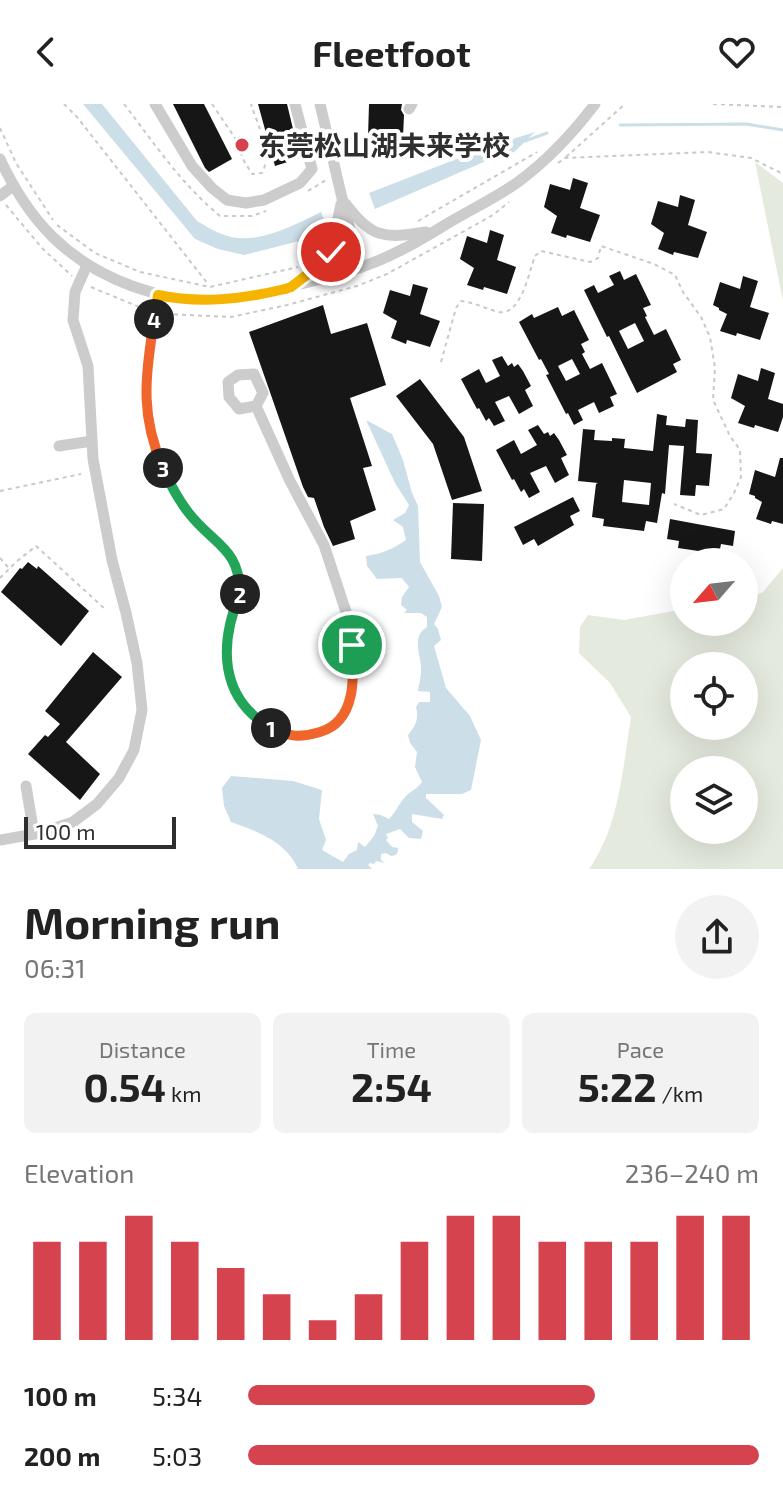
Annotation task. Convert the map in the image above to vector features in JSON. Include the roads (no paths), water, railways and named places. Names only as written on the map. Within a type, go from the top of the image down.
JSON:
[{"type":"street","points":[[155,104],[192,166],[227,200],[246,203],[264,200],[300,183],[312,169],[295,104]]},
{"type":"street","points":[[320,104],[360,268]]},
{"type":"street","points":[[0,159],[29,212],[60,244],[87,265],[106,276],[158,295],[184,300],[221,300],[291,287],[360,268],[399,252],[518,182],[575,131],[595,104]]},
{"type":"street","points":[[0,196],[13,186]]},
{"type":"street","points":[[342,199],[369,230],[386,236],[434,231]]},
{"type":"street","points":[[291,287],[331,252],[342,199]]},
{"type":"street","points":[[0,840],[73,822],[97,804],[119,778],[134,750],[142,710],[137,663],[112,560],[93,459],[88,366],[73,320],[75,292],[87,265]]},
{"type":"street","points":[[158,295],[146,378],[145,405],[151,438],[176,495],[189,514],[236,563],[240,595],[231,614],[227,640],[227,666],[234,688],[243,704],[261,722],[293,737],[308,736],[327,730],[342,718],[351,695],[354,672],[350,624],[324,545],[290,481],[256,406]]},
{"type":"street","points":[[59,446],[92,441]]},
{"type":"street","points":[[26,786],[34,834]]},
{"type":"water","points":[[83,104],[102,104],[197,221],[213,230],[231,237],[266,235],[321,212],[327,228],[303,240],[244,255],[195,239]]},
{"type":"water","points":[[535,132],[510,156],[500,155],[375,209],[369,193]]},
{"type":"water","points":[[366,420],[392,434],[403,460],[418,506],[420,562],[442,607],[434,624],[441,640],[434,646],[446,688],[470,716],[481,740],[471,790],[462,794],[426,794],[426,798],[444,815],[442,819],[412,814],[412,822],[423,831],[421,839],[409,838],[400,829],[386,834],[386,840],[398,851],[391,856],[381,854],[381,860],[385,863],[370,863],[368,865],[372,869],[298,869],[279,845],[231,822],[224,806],[222,788],[231,776],[293,781],[322,790],[319,819],[326,840],[322,850],[343,862],[357,850],[358,842],[365,847],[374,836],[378,826],[373,814],[389,819],[408,794],[422,782],[415,767],[417,752],[408,735],[416,722],[419,702],[430,702],[430,692],[418,691],[421,671],[418,641],[427,627],[427,617],[421,613],[404,613],[407,610],[401,605],[402,597],[409,587],[402,578],[377,579],[367,566],[366,556],[387,551],[406,540],[403,527],[393,520],[405,513],[409,505],[395,483]]},
{"type":"waterway","points":[[620,125],[746,124],[783,130]]},
{"type":"waterway","points":[[525,141],[547,133]]},
{"type":"place","name":"东莞松山湖未来学校","points":[[242,145]]}]
